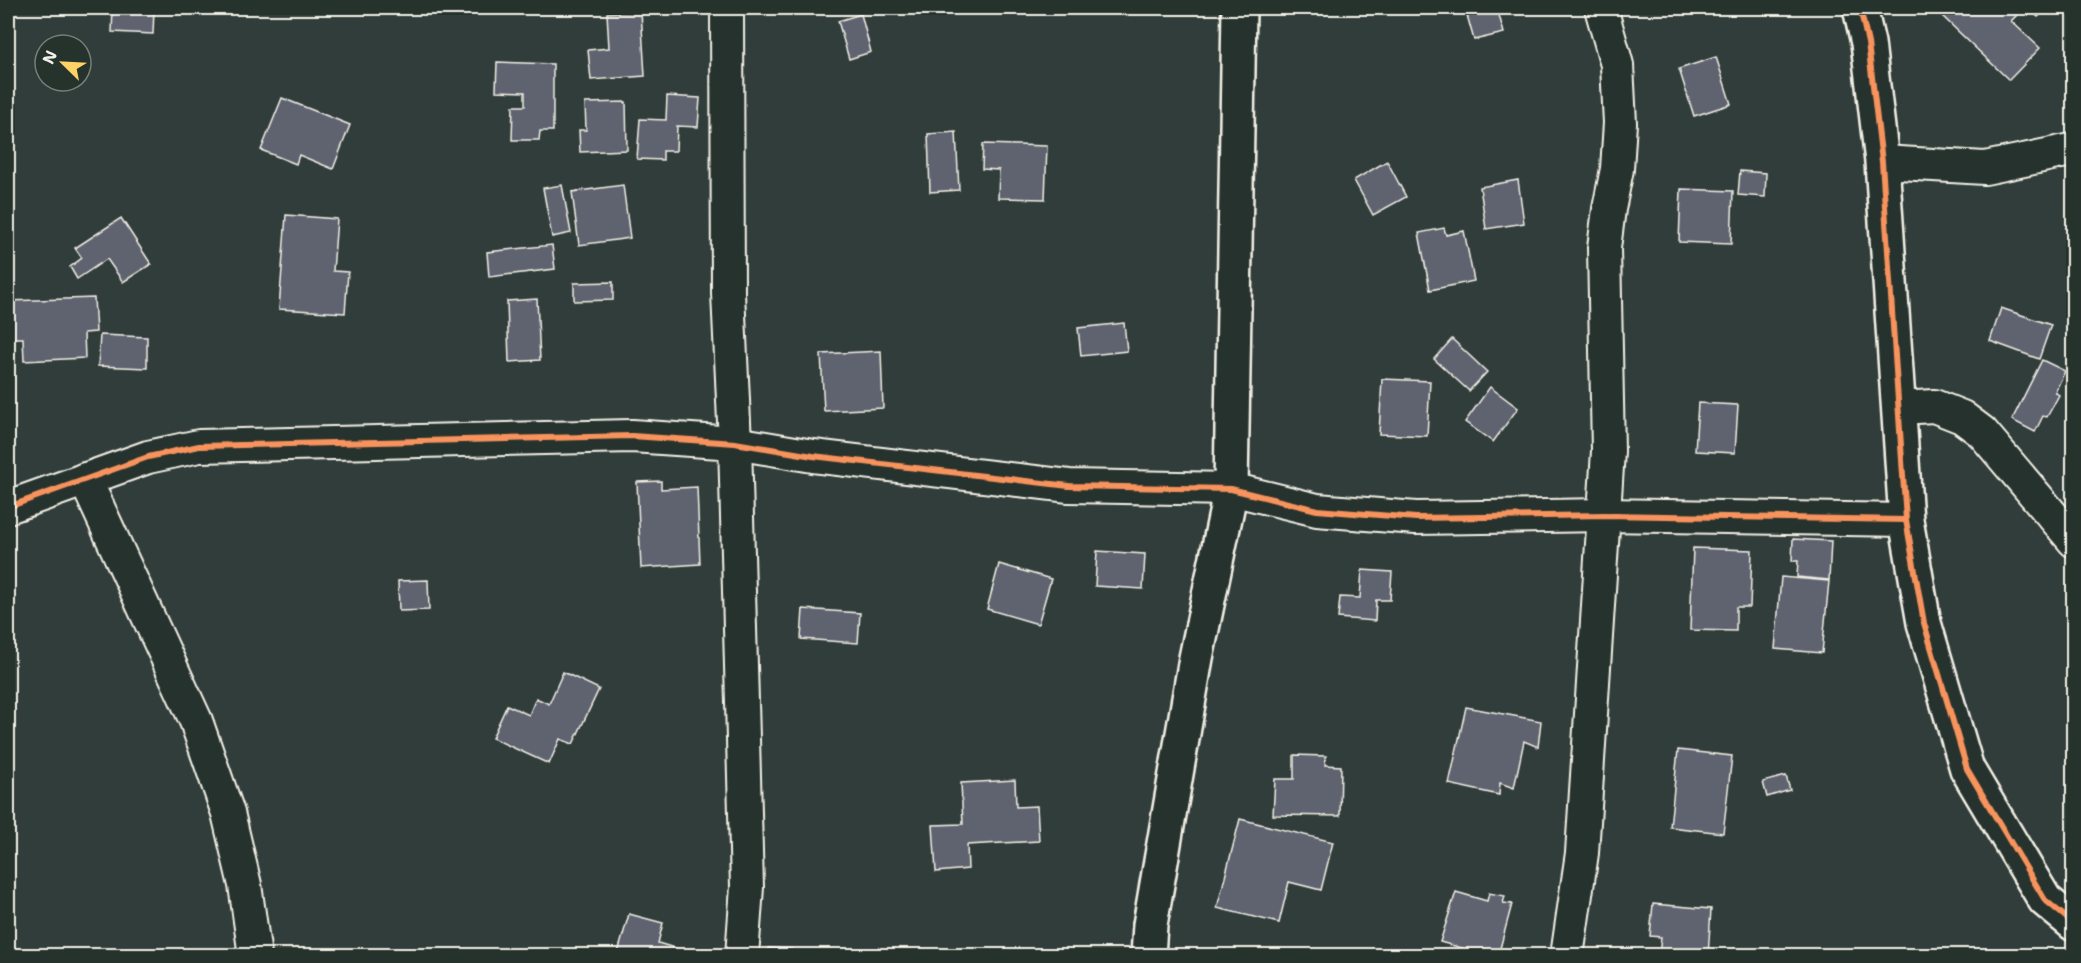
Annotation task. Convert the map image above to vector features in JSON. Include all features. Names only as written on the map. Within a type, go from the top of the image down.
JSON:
[{"type":"street","points":[[727,8],[728,293],[735,443],[747,887],[742,956]]},
{"type":"street","points":[[1148,956],[1150,925],[1196,658],[1231,489],[1239,8]]},
{"type":"street","points":[[1567,956],[1582,853],[1604,515],[1608,451],[1604,248],[1608,209],[1617,169],[1620,123],[1617,65],[1601,8]]},
{"type":"street","points":[[1860,8],[1868,43],[1882,162],[1906,520],[1924,622],[1967,769],[2045,900],[2073,924]]},
{"type":"street","points":[[1882,162],[1985,168],[2073,151]]},
{"type":"street","points":[[1899,408],[1934,406],[1962,417],[1982,432],[2073,541]]},
{"type":"street","points":[[8,507],[148,457],[200,446],[632,436],[735,443],[813,456],[1069,486],[1231,489],[1317,510],[1416,518],[1604,515],[1906,520]]},
{"type":"street","points":[[85,479],[196,721],[228,813],[245,885],[255,956]]},
{"type":"building","points":[[113,8],[154,9],[153,34],[112,32]]},
{"type":"building","points":[[1465,8],[1497,8],[1504,33],[1474,40]]},
{"type":"building","points":[[1945,8],[2024,8],[2011,21],[2040,48],[2009,80],[1939,13]]},
{"type":"building","points":[[2028,8],[2047,8],[2038,17]]},
{"type":"building","points":[[641,11],[645,76],[591,80],[588,50],[609,48],[607,13]]},
{"type":"building","points":[[861,14],[871,52],[849,59],[838,21]]},
{"type":"building","points":[[1716,57],[1731,104],[1694,116],[1679,69]]},
{"type":"building","points":[[497,62],[553,64],[553,131],[540,131],[539,140],[512,140],[513,106],[525,106],[525,92],[496,91]]},
{"type":"building","points":[[667,96],[700,98],[698,127],[677,126],[676,151],[663,151],[663,160],[637,159],[640,119],[666,120]]},
{"type":"building","points":[[282,98],[350,125],[333,169],[299,155],[296,164],[261,150]]},
{"type":"building","points":[[626,102],[627,150],[580,152],[579,130],[586,130],[585,103]]},
{"type":"building","points":[[956,132],[959,190],[930,192],[928,134]]},
{"type":"building","points":[[983,144],[1047,146],[1045,199],[998,198],[999,170],[982,169]]},
{"type":"building","points":[[1387,161],[1406,197],[1373,215],[1354,180]]},
{"type":"building","points":[[1740,171],[1766,173],[1765,197],[1738,195]]},
{"type":"building","points":[[1518,180],[1524,223],[1486,229],[1480,187]]},
{"type":"building","points":[[562,185],[571,233],[552,237],[543,188]]},
{"type":"building","points":[[623,185],[630,238],[579,245],[572,192]]},
{"type":"building","points":[[1681,189],[1733,191],[1731,244],[1679,242]]},
{"type":"building","points":[[286,215],[337,219],[333,271],[348,272],[345,313],[279,309]]},
{"type":"building","points":[[121,218],[151,264],[123,282],[107,259],[77,279],[70,267],[82,258],[75,248]]},
{"type":"building","points":[[1444,228],[1446,235],[1464,231],[1474,281],[1430,290],[1419,233]]},
{"type":"building","points":[[552,245],[555,269],[489,277],[487,252]]},
{"type":"building","points":[[613,282],[613,300],[574,301],[574,283]]},
{"type":"building","points":[[94,298],[96,332],[84,333],[85,358],[24,361],[23,338],[10,338],[8,301]]},
{"type":"building","points":[[537,299],[540,360],[509,362],[507,301]]},
{"type":"building","points":[[2001,308],[2051,325],[2039,359],[1990,341]]},
{"type":"building","points":[[1124,323],[1127,351],[1081,356],[1078,328]]},
{"type":"building","points":[[100,335],[147,337],[147,368],[98,366]]},
{"type":"building","points":[[1452,339],[1487,372],[1469,391],[1434,359]]},
{"type":"building","points":[[881,351],[883,408],[824,411],[821,354]]},
{"type":"building","points":[[2042,360],[2065,371],[2055,392],[2059,395],[2047,417],[2043,416],[2035,432],[2012,420]]},
{"type":"building","points":[[1382,379],[1430,381],[1427,436],[1379,434]]},
{"type":"building","points":[[1490,387],[1518,408],[1493,442],[1465,422]]},
{"type":"building","points":[[1698,403],[1738,405],[1735,453],[1695,451]]},
{"type":"building","points":[[661,481],[661,489],[697,487],[700,564],[641,568],[637,482]]},
{"type":"building","points":[[1793,539],[1831,541],[1829,580],[1797,577],[1798,561],[1792,561]]},
{"type":"building","points":[[1693,548],[1752,550],[1750,607],[1736,607],[1736,631],[1690,630]]},
{"type":"building","points":[[1097,551],[1145,554],[1143,589],[1095,586]]},
{"type":"building","points":[[999,564],[1051,579],[1038,624],[987,609]]},
{"type":"building","points":[[1362,570],[1392,572],[1390,600],[1376,600],[1375,621],[1338,618],[1340,597],[1360,598]]},
{"type":"building","points":[[1781,577],[1829,581],[1822,653],[1775,649]]},
{"type":"building","points":[[428,580],[429,610],[399,611],[398,581]]},
{"type":"building","points":[[803,609],[860,613],[858,643],[801,639]]},
{"type":"building","points":[[563,672],[599,689],[573,744],[560,739],[549,764],[492,738],[507,705],[529,715],[536,698],[549,704]]},
{"type":"building","points":[[1466,707],[1541,721],[1538,747],[1524,741],[1514,788],[1500,783],[1499,795],[1449,784]]},
{"type":"building","points":[[1678,750],[1732,756],[1723,833],[1670,827]]},
{"type":"building","points":[[1294,755],[1326,756],[1325,765],[1341,766],[1340,816],[1273,815],[1275,779],[1294,779]]},
{"type":"building","points":[[1786,776],[1790,790],[1767,797],[1763,782]]},
{"type":"building","points":[[1015,780],[1016,807],[1037,806],[1039,841],[967,845],[968,869],[936,872],[933,825],[963,824],[961,783]]},
{"type":"building","points":[[1240,819],[1333,842],[1321,890],[1289,882],[1279,923],[1217,908]]},
{"type":"building","points":[[1456,892],[1487,901],[1489,893],[1505,896],[1503,903],[1512,904],[1498,956],[1490,956],[1440,942]]},
{"type":"building","points":[[1653,904],[1711,909],[1708,956],[1659,956],[1661,937],[1650,936]]},
{"type":"building","points":[[629,914],[663,923],[658,943],[688,952],[688,956],[617,956]]},
{"type":"building","points":[[768,948],[792,949],[792,956],[767,956]]},
{"type":"cycle path","points":[[1860,8],[1868,43],[1882,162],[1906,520],[1924,623],[1967,769],[2045,900],[2074,924]]},
{"type":"cycle path","points":[[8,507],[148,457],[199,446],[632,436],[735,443],[813,456],[1069,486],[1231,489],[1317,510],[1416,518],[1604,515],[1906,520]]}]
